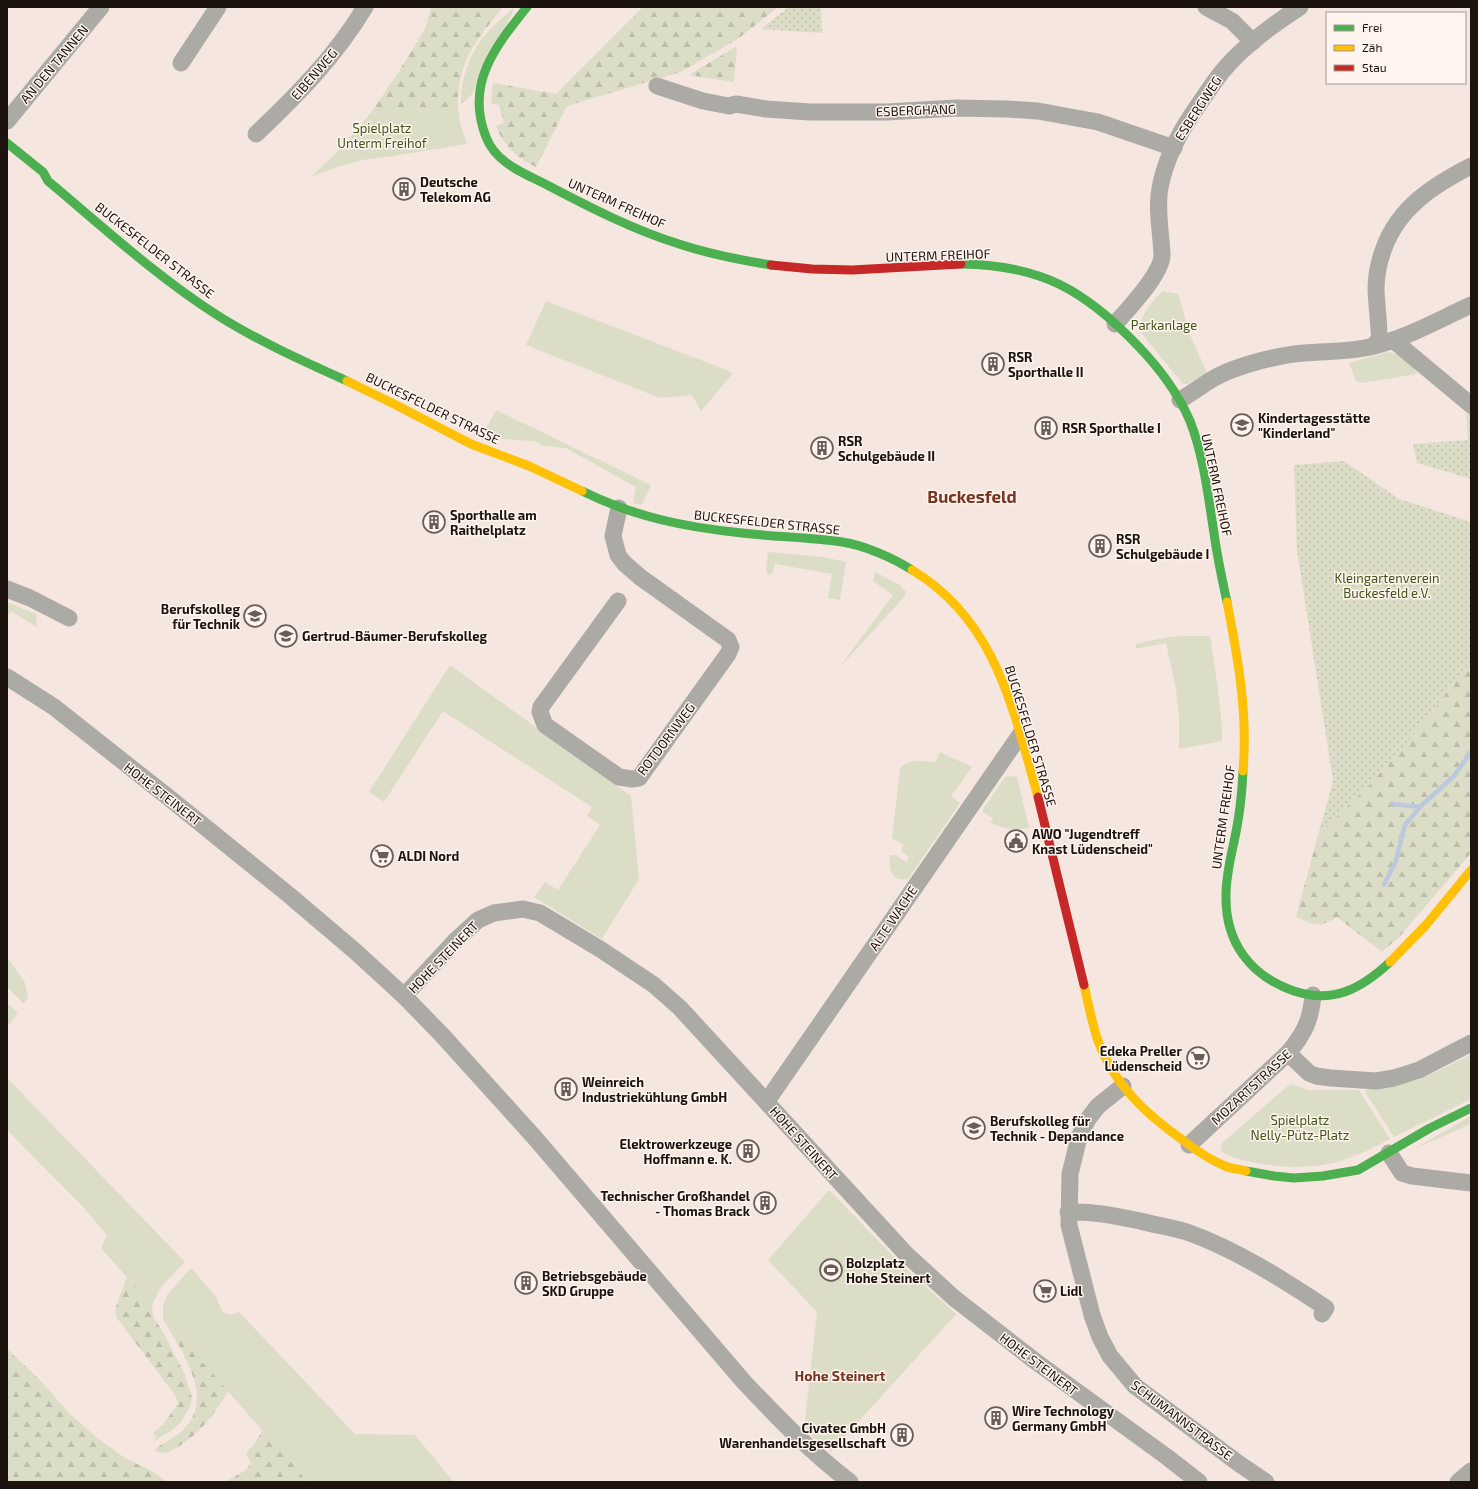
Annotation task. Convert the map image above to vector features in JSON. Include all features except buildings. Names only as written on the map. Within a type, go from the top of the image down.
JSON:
[{"type":"street","name":"AN DEN TANNEN","points":[[7,121],[102,7]]},
{"type":"street","points":[[181,63],[218,7]]},
{"type":"street","name":"EIBENWEG","points":[[256,134],[295,97],[318,72],[352,28],[365,7]]},
{"type":"street","name":"UNTERM FREIHOF","points":[[527,7],[502,38],[487,61],[480,82],[478,103],[482,124],[490,145],[494,151],[508,164],[627,224],[697,250],[747,261],[811,269],[870,270],[968,264],[1000,266],[1029,273],[1075,292],[1088,300],[1115,324],[1166,379],[1184,408],[1203,466],[1242,692],[1244,714],[1244,770],[1238,823],[1226,888],[1226,906],[1230,926],[1238,949],[1251,966],[1262,976],[1286,988],[1313,995]]},
{"type":"street","points":[[1206,7],[1232,21],[1253,42]]},
{"type":"street","name":"ESBERGWEG","points":[[1115,324],[1151,281],[1160,267],[1162,255],[1159,210],[1160,189],[1162,178],[1183,128],[1221,73],[1253,42],[1284,17],[1300,7]]},
{"type":"street","name":"ESBERGHANG","points":[[657,86],[703,101],[729,106],[736,104],[766,109],[810,112],[887,112],[956,108],[1038,111],[1098,122],[1174,148]]},
{"type":"street","name":"BUCKESFELDER STRASSE","points":[[7,143],[43,172],[48,181],[84,211],[164,276],[217,314],[239,328],[395,404],[473,445],[530,467],[619,508],[642,516],[706,530],[844,542],[868,550],[910,568],[929,580],[948,596],[975,628],[993,658],[1007,693],[1034,783],[1098,1041],[1109,1064],[1123,1086],[1150,1116],[1209,1159],[1227,1167],[1274,1176],[1294,1178],[1323,1176],[1358,1170],[1430,1128],[1471,1108]]},
{"type":"street","points":[[1471,166],[1440,182],[1421,196],[1414,202],[1392,230],[1382,254],[1377,272],[1376,297],[1384,342],[1471,405]]},
{"type":"street","points":[[1180,400],[1216,377],[1250,364],[1282,356],[1304,353],[1355,350],[1384,342],[1471,305]]},
{"type":"street","name":"ROTDORNWEG","points":[[618,601],[541,707],[540,712],[545,725],[619,778],[632,779],[639,778],[731,647],[728,640],[634,572],[624,563],[618,554],[613,536],[619,508]]},
{"type":"street","points":[[7,589],[30,598],[69,618]]},
{"type":"street","name":"HOHE STEINERT","points":[[7,677],[54,707],[191,816],[340,938],[404,996],[442,1035],[535,1138],[744,1382],[792,1431],[850,1482]]},
{"type":"street","name":"ALTE WACHE","points":[[767,1101],[810,1041],[909,894],[1020,735]]},
{"type":"street","points":[[1313,995],[1323,997],[1338,995],[1367,981],[1416,936],[1471,870]]},
{"type":"street","name":"HOHE STEINERT","points":[[404,996],[456,940],[478,920],[487,915],[504,910],[523,909],[540,913],[600,949],[654,986],[680,1008],[906,1254],[954,1298],[1036,1361],[1200,1482]]},
{"type":"street","name":"MOZARTSTRASSE","points":[[1189,1145],[1288,1053],[1307,1026],[1312,1007],[1313,995]]},
{"type":"street","points":[[1288,1053],[1309,1073],[1316,1076],[1376,1080],[1394,1078],[1419,1070],[1471,1043]]},
{"type":"street","name":"SCHUMANNSTRASSE","points":[[1123,1086],[1098,1106],[1088,1119],[1080,1137],[1070,1174],[1068,1212],[1069,1225],[1092,1315],[1100,1337],[1113,1362],[1135,1386],[1238,1463],[1266,1482]]},
{"type":"street","points":[[1389,1152],[1402,1173],[1412,1176],[1471,1183]]},
{"type":"street","points":[[1068,1212],[1086,1211],[1111,1215],[1187,1232],[1227,1250],[1292,1285],[1326,1308],[1322,1314]]},
{"type":"street","points":[[1458,1482],[1471,1471]]},
{"type":"green space","points":[[431,7],[503,7],[484,31],[470,53],[461,78],[458,108],[370,114],[398,73],[426,27]]},
{"type":"green space","points":[[515,7],[472,94],[461,105],[464,78],[473,53],[490,30]]},
{"type":"green space","points":[[643,7],[778,7],[739,38],[681,72],[567,106],[536,167],[523,160],[512,151],[503,140],[496,126],[504,123],[499,105],[491,104],[493,83],[556,94]]},
{"type":"green space","points":[[789,7],[821,7],[822,33],[761,29]]},
{"type":"green space","points":[[737,46],[734,82],[689,75]]},
{"type":"green space","name":"Spielplatz Unterm Freihof","points":[[458,108],[460,123],[467,144],[362,160],[328,170],[311,177],[336,153],[370,114]]},
{"type":"green space","name":"Parkanlage","points":[[1162,291],[1178,294],[1190,335],[1208,375],[1187,384],[1183,384],[1142,334],[1141,322],[1143,316]]},
{"type":"green space","points":[[546,301],[733,373],[701,411],[692,395],[660,398],[526,345]]},
{"type":"green space","points":[[1388,352],[1397,354],[1409,362],[1417,374],[1362,383],[1356,381],[1349,363]]},
{"type":"green space","points":[[1466,407],[1471,410],[1471,479],[1417,463],[1413,444],[1468,440]]},
{"type":"green space","points":[[496,410],[651,485],[642,505],[633,503],[636,487],[566,448],[545,446],[534,441],[501,439],[483,434]]},
{"type":"green space","name":"Kleingartenverein Buckesfeld e.V.","points":[[1344,461],[1399,499],[1471,522],[1471,661],[1424,722],[1390,762],[1318,835],[1333,781],[1297,550],[1294,465]]},
{"type":"green space","points":[[768,552],[823,557],[846,562],[840,600],[828,598],[832,574],[775,564],[772,574],[768,574],[766,571]]},
{"type":"green space","points":[[875,572],[900,585],[906,592],[905,596],[839,668],[893,595],[873,581]]},
{"type":"green space","points":[[7,602],[36,614],[37,627],[11,611],[7,617]]},
{"type":"green space","points":[[1182,636],[1210,636],[1220,702],[1222,741],[1179,749],[1179,716],[1176,689],[1166,643],[1135,649],[1136,644]]},
{"type":"green space","points":[[1471,661],[1471,853],[1400,936],[1382,952],[1337,917],[1325,923],[1312,924],[1296,917],[1318,835],[1390,762],[1424,722]]},
{"type":"green space","points":[[450,665],[631,796],[639,879],[602,939],[534,897],[545,882],[558,890],[600,825],[587,816],[592,807],[443,711],[384,802],[369,792]]},
{"type":"green space","points":[[940,752],[972,767],[951,796],[960,803],[908,879],[897,878],[892,873],[890,855],[895,855],[906,862],[909,857],[901,851],[904,845],[892,838],[900,769],[906,763],[911,762],[935,762]]},
{"type":"green space","points":[[1005,777],[1017,777],[1029,828],[1009,829],[1000,826],[990,822],[993,819],[982,811]]},
{"type":"green space","points":[[7,957],[25,983],[28,997],[24,1004],[7,987]]},
{"type":"green space","points":[[7,1003],[18,1013],[7,1027]]},
{"type":"green space","points":[[1471,1054],[1471,1099],[1394,1137],[1364,1090],[1407,1083],[1444,1068]]},
{"type":"green space","points":[[7,1078],[185,1262],[161,1287],[152,1305],[101,1248],[107,1235],[85,1209],[7,1130]]},
{"type":"green space","name":"Spielplatz Nelly-Pütz-Platz","points":[[1290,1084],[1309,1090],[1359,1090],[1390,1139],[1348,1159],[1306,1167],[1284,1167],[1243,1160],[1222,1151],[1221,1146],[1223,1142]]},
{"type":"green space","points":[[1471,1116],[1471,1124],[1414,1149]]},
{"type":"green space","points":[[829,1190],[899,1262],[956,1314],[831,1452],[804,1429],[817,1312],[768,1260]]},
{"type":"green space","points":[[191,1268],[216,1297],[223,1313],[232,1315],[239,1312],[355,1434],[415,1435],[452,1480],[457,1482],[308,1482],[163,1318],[163,1306],[167,1295]]},
{"type":"green space","points":[[127,1277],[152,1305],[153,1316],[185,1375],[192,1398],[190,1407],[180,1423],[153,1442],[156,1437],[153,1433],[163,1425],[178,1403],[175,1395],[116,1317],[116,1307]]},
{"type":"green space","points":[[163,1318],[228,1391],[212,1415],[193,1436],[178,1447],[160,1453],[154,1450],[184,1429],[193,1417],[197,1403],[196,1389],[192,1374],[179,1346]]},
{"type":"green space","points":[[7,1349],[39,1379],[70,1414],[96,1437],[125,1458],[155,1473],[167,1482],[7,1482]]},
{"type":"green space","points":[[263,1430],[308,1482],[225,1482],[246,1470],[251,1463],[246,1453],[255,1443]]},
{"type":"waterway","points":[[1384,885],[1395,863],[1405,825],[1420,807],[1454,776],[1471,752]]},
{"type":"waterway","points":[[1393,804],[1420,807]]},
{"type":"traffic: fast","points":[[527,7],[494,52],[481,83],[479,100],[480,118],[486,137],[497,154],[504,161],[522,172],[597,210],[646,232],[702,251],[771,265]]},
{"type":"traffic: fast","points":[[7,143],[43,172],[48,181],[151,268],[194,300],[248,333],[347,381]]},
{"type":"traffic: fast","points":[[961,264],[1015,269],[1060,284],[1100,310],[1119,327],[1154,364],[1174,391],[1185,411],[1199,448],[1221,576],[1227,602]]},
{"type":"traffic: fast","points":[[582,491],[621,508],[660,520],[700,528],[817,539],[860,546],[896,561],[912,570]]},
{"type":"traffic: fast","points":[[1243,771],[1240,809],[1226,887],[1227,912],[1230,928],[1235,942],[1243,955],[1265,976],[1278,984],[1308,995],[1321,996],[1346,992],[1368,980],[1390,962]]},
{"type":"traffic: fast","points":[[1246,1171],[1294,1178],[1323,1176],[1358,1170],[1430,1128],[1471,1108]]},
{"type":"traffic: slow","points":[[347,381],[471,444],[529,466],[582,491]]},
{"type":"traffic: slow","points":[[912,570],[941,590],[964,614],[982,641],[997,669],[1009,700],[1020,731],[1038,797]]},
{"type":"traffic: slow","points":[[1227,602],[1235,644],[1243,707],[1243,771]]},
{"type":"traffic: slow","points":[[1390,962],[1426,925],[1471,870]]},
{"type":"traffic: slow","points":[[1084,985],[1098,1041],[1113,1072],[1133,1098],[1157,1121],[1204,1155],[1228,1167],[1246,1171]]},
{"type":"traffic: jam","points":[[771,265],[812,269],[852,270],[961,264]]},
{"type":"traffic: jam","points":[[1038,797],[1084,985]]},
{"type":"place","name":"Deutsche Telekom AG","points":[[404,189]]},
{"type":"place","name":"RSR Sporthalle II","points":[[993,364]]},
{"type":"place","name":"Kindertagesstätte \"Kinderland\"","points":[[1242,425]]},
{"type":"place","name":"RSR Sporthalle I","points":[[1046,428]]},
{"type":"place","name":"RSR Schulgebäude II","points":[[822,448]]},
{"type":"place","name":"Sporthalle am Raithelplatz","points":[[434,522]]},
{"type":"place","name":"RSR Schulgebäude I","points":[[1100,546]]},
{"type":"place","name":"Berufskolleg für Technik","points":[[255,616]]},
{"type":"place","name":"Gertrud-Bäumer-Berufskolleg","points":[[286,636]]},
{"type":"place","name":"AWO \"Jugendtreff Knast Lüdenscheid\"","points":[[1016,841]]},
{"type":"place","name":"ALDI Nord","points":[[382,856]]},
{"type":"place","name":"Edeka Preller Lüdenscheid","points":[[1198,1058]]},
{"type":"place","name":"Weinreich Industriekühlung GmbH","points":[[566,1089]]},
{"type":"place","name":"Berufskolleg für Technik - Depandance","points":[[974,1128]]},
{"type":"place","name":"Elektrowerkzeuge Hoffmann e. K.","points":[[748,1151]]},
{"type":"place","name":"Technischer Großhandel - Thomas Brack","points":[[765,1203]]},
{"type":"place","name":"Bolzplatz Hohe Steinert","points":[[831,1270]]},
{"type":"place","name":"Betriebsgebäude SKD Gruppe","points":[[526,1283]]},
{"type":"place","name":"Lidl","points":[[1045,1291]]},
{"type":"place","name":"Wire Technology Germany GmbH","points":[[996,1418]]},
{"type":"place","name":"Civatec GmbH Warenhandelsgesellschaft","points":[[902,1435]]},
{"type":"district","name":"Buckesfeld","points":[[972,497]]},
{"type":"district","name":"Hohe Steinert","points":[[840,1376]]}]
